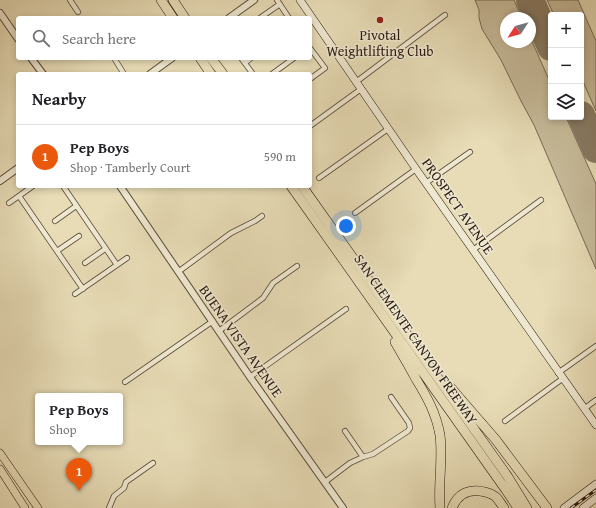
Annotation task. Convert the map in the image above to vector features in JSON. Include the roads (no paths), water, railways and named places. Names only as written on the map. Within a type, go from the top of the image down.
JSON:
[{"type":"highway","points":[[161,0],[172,16]]},
{"type":"highway","points":[[173,0],[184,16]]},
{"type":"highway","points":[[202,60],[210,72]]},
{"type":"highway","points":[[213,60],[222,72]]},
{"type":"highway","name":"SAN CLEMENTE CANYON FREEWAY","points":[[292,188],[502,483],[518,508]]},
{"type":"highway","name":"SAN CLEMENTE CANYON FREEWAY","points":[[303,188],[508,477],[527,508]]},
{"type":"highway","points":[[352,272],[381,318],[430,402],[437,419],[441,450],[440,508]]},
{"type":"highway","points":[[418,350],[496,440],[547,508]]},
{"type":"highway","points":[[452,508],[459,497],[471,490],[489,493],[496,497],[504,508]]},
{"type":"main road","name":"PROSPECT AVENUE","points":[[301,0],[312,16]]},
{"type":"main road","name":"PROSPECT AVENUE","points":[[312,16],[426,184],[596,426]]},
{"type":"main road","points":[[0,452],[38,508]]},
{"type":"main road","points":[[0,469],[25,508]]},
{"type":"main road","points":[[564,508],[596,484]]},
{"type":"main road","points":[[583,508],[596,498]]},
{"type":"street","points":[[70,0],[78,12]]},
{"type":"street","points":[[232,16],[254,0]]},
{"type":"street","points":[[262,16],[278,2],[288,16]]},
{"type":"street","points":[[0,14],[16,36]]},
{"type":"street","points":[[356,82],[445,15]]},
{"type":"street","points":[[312,51],[324,68],[312,77]]},
{"type":"street","points":[[33,60],[42,72]]},
{"type":"street","points":[[115,60],[123,72]]},
{"type":"street","points":[[153,72],[169,60]]},
{"type":"street","points":[[243,60],[251,72]]},
{"type":"street","points":[[245,63],[249,60]]},
{"type":"street","points":[[275,72],[291,60]]},
{"type":"street","points":[[312,125],[361,89]]},
{"type":"street","points":[[320,178],[388,129]]},
{"type":"street","points":[[426,184],[470,152]]},
{"type":"street","points":[[0,181],[16,169]]},
{"type":"street","points":[[355,213],[416,169]]},
{"type":"street","points":[[10,203],[30,188]]},
{"type":"street","points":[[64,188],[117,265]]},
{"type":"street","name":"BUENA VISTA AVENUE","points":[[121,188],[250,377],[343,508]]},
{"type":"street","points":[[19,196],[83,289]]},
{"type":"street","points":[[473,250],[541,200]]},
{"type":"street","points":[[55,221],[76,206]]},
{"type":"street","points":[[178,272],[231,233],[262,216]]},
{"type":"street","points":[[57,251],[79,236]]},
{"type":"street","points":[[85,263],[105,249]]},
{"type":"street","points":[[75,294],[127,258]]},
{"type":"street","points":[[219,330],[263,298],[273,283],[297,266]]},
{"type":"street","points":[[250,377],[346,309]]},
{"type":"street","points":[[125,382],[213,321]]},
{"type":"street","points":[[505,421],[596,346]]},
{"type":"street","points":[[325,482],[350,463],[373,454],[408,431],[410,428],[409,423],[391,397]]},
{"type":"street","points":[[584,409],[596,400]]},
{"type":"street","points":[[345,431],[363,457]]},
{"type":"street","points":[[109,508],[114,496],[124,488],[126,482],[153,463]]},
{"type":"railway","points":[[571,508],[596,490]]},
{"type":"place","name":"Pivotal Weightlifting Club","points":[[380,20]]},
{"type":"place","name":"Pep Boys","points":[[79,491]]}]
